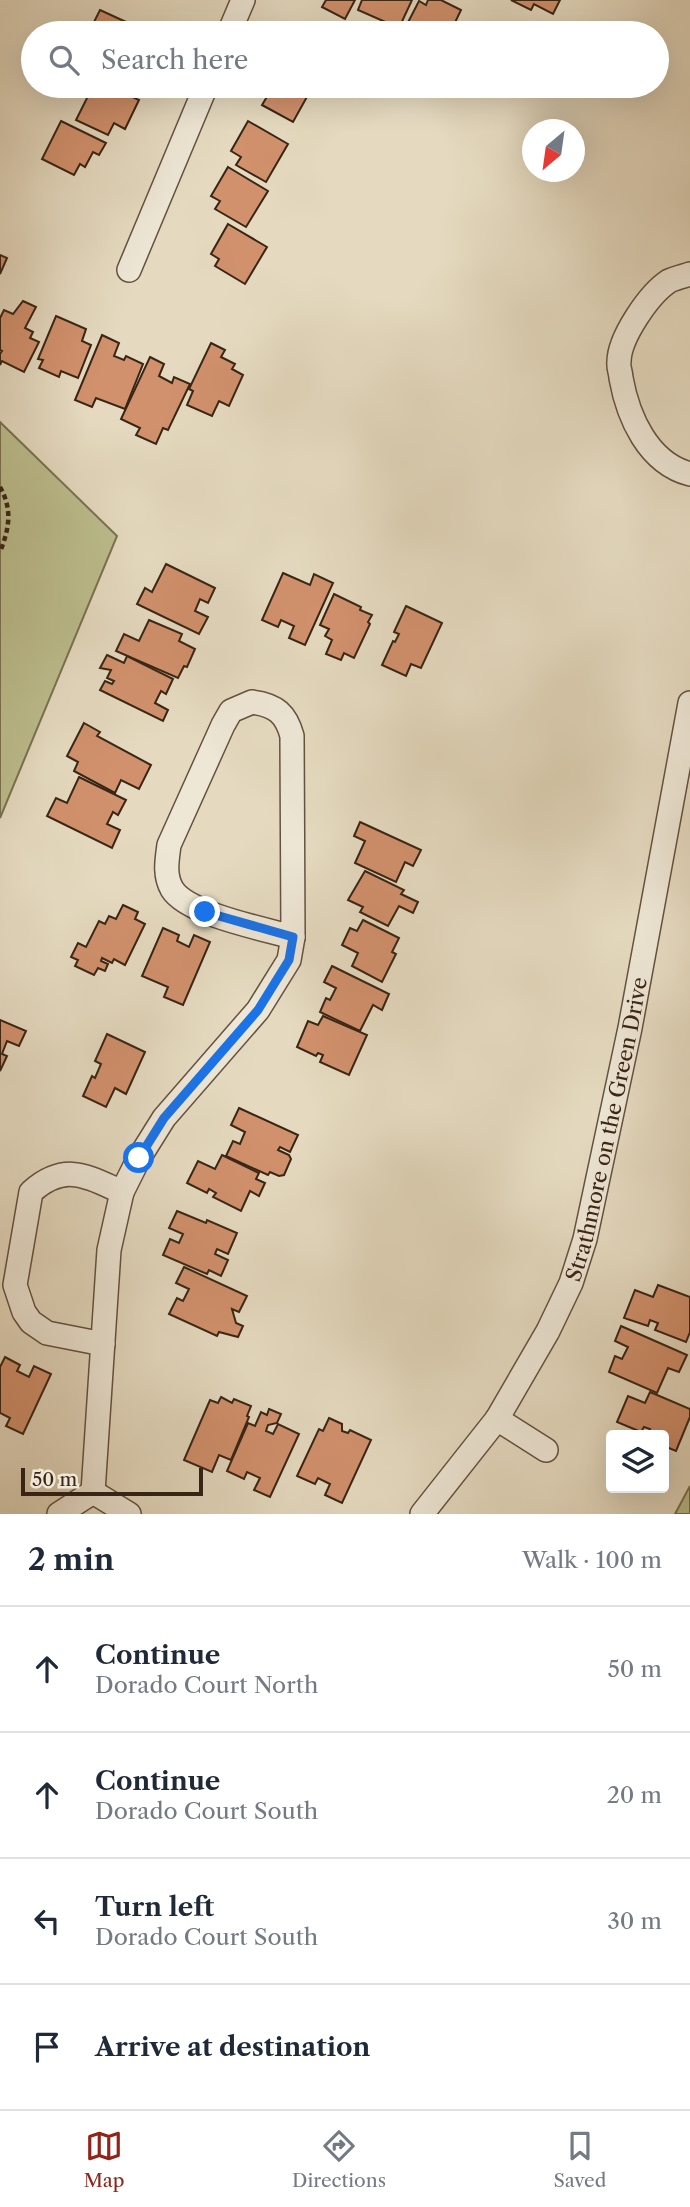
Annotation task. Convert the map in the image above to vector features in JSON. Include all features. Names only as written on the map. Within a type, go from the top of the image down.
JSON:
[{"type":"street","points":[[234,21],[243,0]]},
{"type":"street","points":[[129,270],[201,98]]},
{"type":"street","points":[[690,274],[669,281],[650,300],[624,341],[619,362],[626,403],[636,428],[661,458],[679,471],[690,474]]},
{"type":"street","points":[[93,1492],[109,1250],[122,1192],[164,1118],[258,1010],[289,960],[293,937],[292,736],[288,720],[264,703],[252,702],[231,711],[223,725],[169,845],[166,866],[168,878],[179,897],[205,912],[293,937]]},
{"type":"street","name":"Strathmore on the Green Drive","points":[[422,1514],[496,1419],[548,1331],[571,1283],[585,1239],[630,1028],[690,704]]},
{"type":"street","points":[[103,1344],[61,1337],[39,1328],[24,1312],[15,1285],[31,1192],[42,1183],[66,1173],[92,1179],[122,1192]]},
{"type":"street","points":[[496,1419],[546,1450]]},
{"type":"street","points":[[59,1514],[93,1492]]},
{"type":"street","points":[[93,1492],[129,1514]]},
{"type":"path","points":[[0,487],[6,497],[10,527],[0,552]]},
{"type":"green space","points":[[0,422],[117,536],[0,818]]},
{"type":"green space","points":[[690,1486],[690,1514],[675,1514]]},
{"type":"building","points":[[326,0],[355,0],[345,19],[322,7]]},
{"type":"building","points":[[362,0],[412,0],[402,21],[383,21],[358,10]]},
{"type":"building","points":[[428,0],[441,0],[461,10],[456,21],[409,21],[419,1],[426,5]]},
{"type":"building","points":[[511,0],[560,0],[553,14],[534,4],[531,10]]},
{"type":"building","points":[[100,10],[124,21],[94,21]]},
{"type":"building","points":[[87,98],[139,100],[125,129],[114,123],[108,135],[76,120]]},
{"type":"building","points":[[266,98],[306,98],[293,122],[262,105]]},
{"type":"building","points":[[61,121],[106,143],[99,155],[93,152],[85,167],[80,164],[74,175],[42,159]]},
{"type":"building","points":[[248,121],[288,144],[266,182],[236,165],[241,157],[231,151]]},
{"type":"building","points":[[228,167],[268,191],[246,227],[215,209],[220,201],[211,196]]},
{"type":"building","points":[[228,224],[267,247],[245,284],[215,266],[219,259],[211,254]]},
{"type":"building","points":[[0,255],[7,258],[0,274]]},
{"type":"building","points":[[23,301],[36,307],[25,328],[33,332],[30,338],[39,342],[24,372],[2,361],[0,365],[0,318],[4,310],[13,314]]},
{"type":"building","points":[[56,316],[86,329],[82,341],[91,345],[78,378],[61,371],[59,377],[39,368],[43,360],[38,359]]},
{"type":"building","points":[[102,335],[119,343],[114,356],[124,360],[126,356],[143,364],[125,409],[96,398],[92,407],[75,400]]},
{"type":"building","points":[[211,343],[225,350],[221,357],[235,364],[232,369],[243,375],[229,406],[219,401],[212,416],[187,405],[193,391],[189,389]]},
{"type":"building","points":[[150,357],[164,364],[159,376],[172,383],[174,377],[190,384],[168,430],[163,428],[156,444],[136,435],[140,428],[121,419]]},
{"type":"building","points":[[166,564],[215,588],[208,603],[200,599],[195,611],[208,617],[199,634],[137,604],[145,588],[152,592]]},
{"type":"building","points":[[283,573],[310,585],[314,574],[333,583],[305,645],[289,638],[294,626],[281,620],[278,627],[262,620]]},
{"type":"building","points":[[334,594],[372,615],[354,658],[344,653],[341,660],[326,654],[332,640],[325,636],[329,629],[320,625]]},
{"type":"building","points":[[406,606],[442,623],[421,668],[411,664],[406,676],[382,665],[399,634],[394,632]]},
{"type":"building","points":[[149,620],[182,634],[179,641],[195,649],[187,667],[184,666],[178,678],[116,651],[124,634],[139,641]]},
{"type":"building","points":[[107,655],[124,663],[127,656],[173,679],[166,694],[161,691],[155,703],[168,710],[163,721],[100,690],[105,681],[112,684],[114,681],[107,678],[111,670],[100,668]]},
{"type":"building","points":[[84,723],[100,732],[97,736],[151,765],[139,789],[121,780],[115,793],[74,771],[78,762],[67,756]]},
{"type":"building","points":[[79,777],[126,800],[118,815],[113,812],[107,824],[120,830],[112,848],[47,816],[56,798],[67,803]]},
{"type":"building","points":[[360,822],[421,850],[413,866],[405,862],[396,882],[355,863],[365,841],[354,836]]},
{"type":"building","points":[[365,871],[404,890],[401,894],[418,902],[413,913],[399,906],[388,926],[360,912],[363,907],[348,900]]},
{"type":"building","points":[[123,905],[138,912],[135,919],[145,924],[125,965],[114,959],[112,963],[102,958],[101,961],[108,964],[105,971],[98,968],[94,975],[75,966],[78,960],[71,957],[78,943],[86,947],[99,921],[105,924],[109,916],[116,919]]},
{"type":"building","points":[[363,920],[399,938],[392,952],[396,954],[382,982],[352,966],[358,953],[342,945],[350,928],[357,931]]},
{"type":"building","points":[[163,928],[179,935],[177,941],[189,947],[194,935],[210,942],[183,1005],[164,997],[168,987],[142,976]]},
{"type":"building","points":[[332,966],[389,994],[382,1010],[373,1005],[360,1031],[320,1012],[326,998],[330,1000],[336,988],[324,982]]},
{"type":"building","points":[[323,1016],[367,1035],[349,1075],[320,1062],[323,1055],[318,1053],[316,1056],[297,1047],[308,1021],[318,1025]]},
{"type":"building","points":[[0,1020],[26,1031],[19,1046],[7,1041],[2,1054],[7,1056],[0,1071]]},
{"type":"building","points":[[107,1034],[145,1052],[126,1094],[115,1088],[106,1107],[83,1096],[101,1064],[95,1061]]},
{"type":"building","points":[[239,1108],[298,1135],[290,1152],[280,1147],[278,1150],[289,1155],[291,1159],[284,1175],[270,1172],[268,1175],[226,1156],[233,1141],[240,1144],[245,1132],[231,1125]]},
{"type":"building","points":[[222,1155],[259,1173],[256,1179],[265,1183],[259,1196],[250,1191],[241,1211],[213,1197],[216,1193],[209,1189],[207,1193],[187,1183],[198,1161],[215,1169]]},
{"type":"building","points":[[177,1211],[237,1233],[228,1254],[217,1249],[215,1254],[228,1260],[221,1276],[209,1270],[207,1274],[163,1255],[170,1239],[179,1243],[183,1234],[169,1228]]},
{"type":"building","points":[[184,1267],[247,1296],[239,1312],[232,1309],[236,1323],[243,1326],[238,1337],[219,1332],[217,1336],[169,1314],[177,1298],[183,1301],[189,1289],[176,1283]]},
{"type":"building","points":[[658,1285],[690,1297],[690,1332],[686,1342],[655,1330],[658,1323],[650,1320],[648,1326],[624,1318],[635,1290],[653,1297]]},
{"type":"building","points":[[621,1326],[687,1355],[679,1372],[668,1368],[657,1393],[609,1372],[615,1356],[622,1359],[628,1347],[615,1341]]},
{"type":"building","points":[[5,1357],[20,1365],[17,1371],[29,1377],[34,1366],[51,1374],[23,1434],[6,1426],[10,1418],[0,1413],[0,1367]]},
{"type":"building","points":[[650,1392],[690,1409],[690,1417],[676,1451],[669,1448],[669,1430],[650,1430],[644,1427],[642,1430],[636,1430],[617,1422],[628,1396],[645,1403]]},
{"type":"building","points":[[221,1397],[232,1403],[234,1399],[251,1406],[231,1460],[219,1455],[212,1472],[184,1460],[210,1400],[218,1403]]},
{"type":"building","points":[[269,1409],[281,1414],[277,1423],[268,1425],[266,1431],[273,1434],[278,1424],[299,1434],[270,1497],[254,1490],[260,1478],[247,1472],[244,1479],[227,1471],[248,1423],[255,1426],[261,1412],[267,1415]]},
{"type":"building","points":[[329,1418],[342,1424],[342,1431],[348,1433],[350,1430],[371,1440],[342,1503],[325,1495],[330,1484],[318,1478],[315,1484],[297,1476],[319,1429],[323,1431]]},
{"type":"route","points":[[139,1158],[164,1118],[258,1010],[289,960],[293,937],[205,912]]}]
